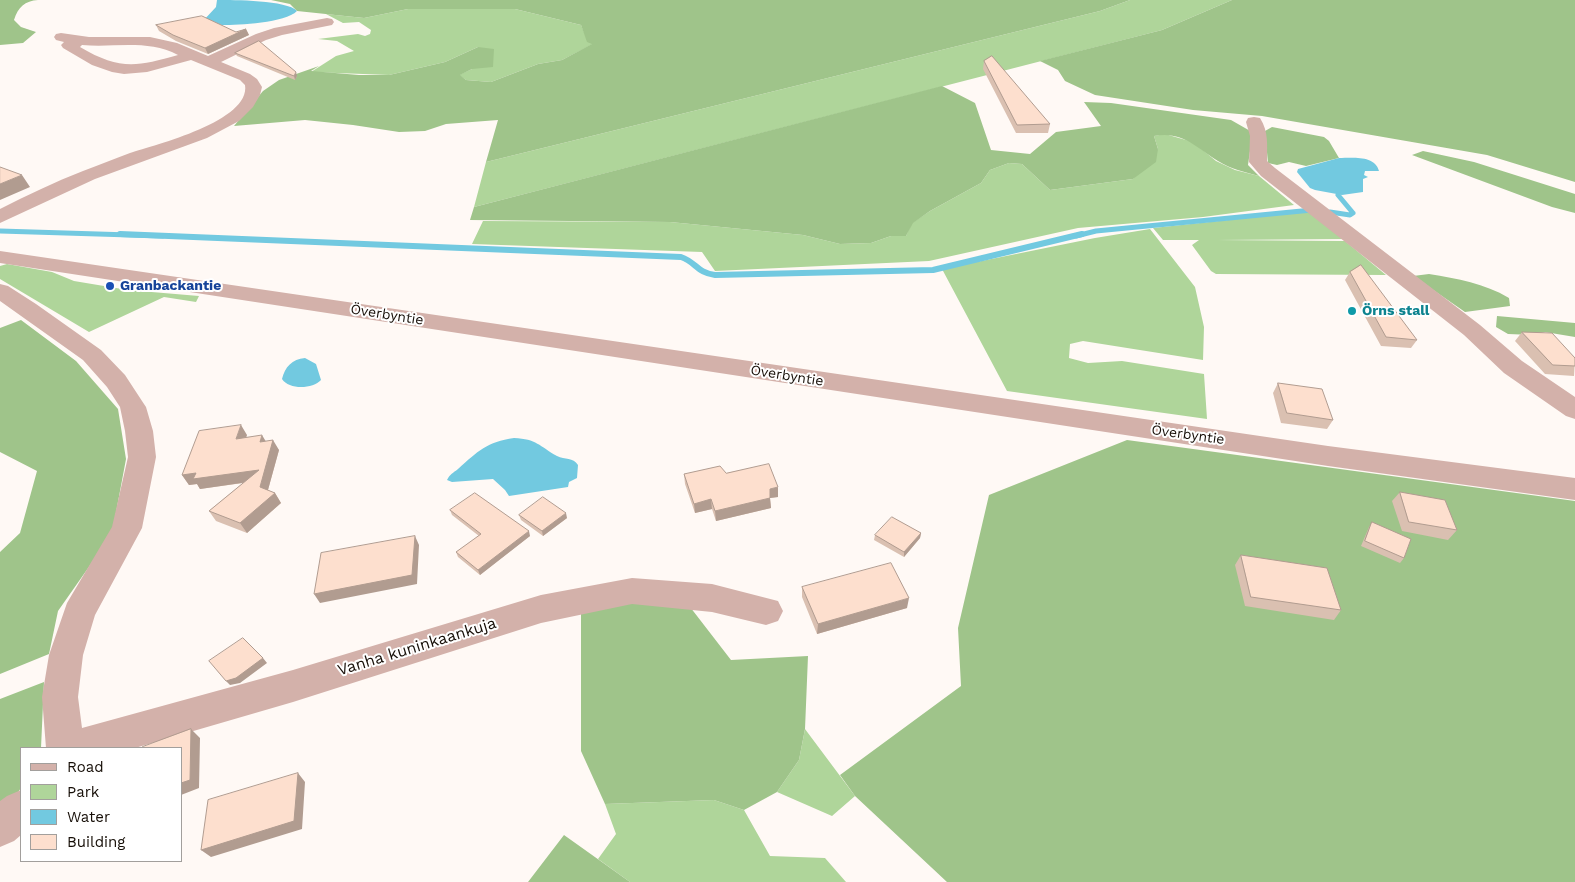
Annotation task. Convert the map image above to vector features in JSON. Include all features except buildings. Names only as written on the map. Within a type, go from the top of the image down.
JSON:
[{"type":"street","points":[[208,62],[279,31],[327,22]]},
{"type":"street","points":[[165,44],[180,36]]},
{"type":"street","points":[[0,217],[70,182],[212,130],[237,113],[252,97],[254,88],[252,81],[173,45],[90,41],[62,45],[103,65],[120,68],[144,68],[192,55]]},
{"type":"street","points":[[1254,122],[1259,136],[1258,162],[1268,172],[1472,330],[1513,367],[1575,410]]},
{"type":"street","name":"Överbyntie","points":[[0,257],[1328,456],[1575,488]]},
{"type":"street","points":[[0,291],[92,355],[116,380],[133,407],[142,457],[127,528],[79,613],[66,655],[60,697],[65,747]]},
{"type":"street","name":"Vanha kuninkaankuja","points":[[78,747],[293,686],[541,609],[632,591],[712,598],[766,611]]},
{"type":"street","points":[[0,826],[20,811]]},
{"type":"green space","points":[[0,0],[38,0],[23,5],[14,20],[21,27],[36,32],[23,43],[0,45]]},
{"type":"green space","points":[[271,0],[1130,0],[1100,11],[486,162],[498,120],[446,124],[425,131],[399,132],[305,120],[234,126],[263,91],[279,80],[319,66],[311,71],[359,75],[389,75],[445,62],[478,47],[494,49],[493,67],[472,69],[460,75],[466,80],[491,82],[538,64],[562,60],[592,44],[587,42],[581,25],[515,9],[408,9],[364,18],[297,11],[290,4]]},
{"type":"green space","points":[[1130,0],[1232,0],[1162,30],[474,207],[486,162],[1100,11]]},
{"type":"green space","points":[[1232,0],[1575,0],[1575,182],[1487,155],[1262,116],[1193,110],[1095,95],[1065,81],[1058,70],[1040,61],[1162,30]]},
{"type":"green space","points":[[408,9],[515,9],[581,25],[587,39],[593,44],[562,60],[538,64],[491,82],[466,80],[459,75],[472,69],[478,47],[445,62],[389,75],[311,72],[336,56],[354,51],[337,41],[318,39],[358,34],[365,36],[370,34],[371,30],[359,22],[343,23],[326,14],[364,18]]},
{"type":"green space","points":[[942,86],[975,103],[991,150],[1030,154],[1056,132],[1101,126],[1084,102],[1111,103],[1231,120],[1259,136],[1250,151],[1248,165],[1259,176],[1223,164],[1182,138],[1164,135],[1154,136],[1158,149],[1156,162],[1133,179],[1050,190],[1022,164],[1009,163],[990,170],[981,183],[930,211],[913,223],[906,236],[891,236],[871,243],[840,244],[803,235],[670,222],[470,220],[474,207]]},
{"type":"green space","points":[[1272,127],[1324,137],[1329,141],[1339,158],[1306,166],[1289,162],[1277,165],[1268,163],[1265,131]]},
{"type":"green space","points":[[1165,134],[1193,142],[1216,161],[1235,170],[1259,176],[1294,205],[1203,217],[1078,228],[929,261],[715,271],[702,252],[472,244],[483,221],[670,222],[803,235],[840,244],[871,243],[891,236],[906,236],[912,223],[981,183],[990,170],[1009,163],[1022,164],[1050,190],[1133,179],[1158,149],[1154,136]]},
{"type":"green space","points":[[1423,151],[1474,162],[1575,194],[1575,213],[1552,207],[1412,155]]},
{"type":"green space","points":[[1313,211],[1346,239],[1217,240],[1345,241],[1386,275],[1216,274],[1211,271],[1192,245],[1199,240],[1163,240],[1153,228]]},
{"type":"green space","points":[[1150,229],[1195,287],[1204,327],[1203,360],[1083,341],[1070,344],[1069,358],[1088,363],[1122,361],[1204,374],[1207,419],[1007,391],[942,269],[1095,238]]},
{"type":"green space","points":[[7,264],[52,272],[74,281],[128,290],[199,296],[196,302],[164,297],[89,332],[0,279],[0,266]]},
{"type":"green space","points":[[1429,274],[1480,285],[1509,298],[1510,306],[1465,312],[1413,276]]},
{"type":"green space","points":[[1497,316],[1575,323],[1575,337],[1545,332],[1533,335],[1508,334],[1496,327]]},
{"type":"green space","points":[[21,320],[76,361],[118,409],[126,459],[112,534],[58,611],[49,654],[0,674],[0,552],[20,533],[37,471],[0,452],[0,328]]},
{"type":"green space","points":[[1127,440],[1575,501],[1575,882],[947,882],[855,796],[840,775],[961,686],[958,628],[989,495]]},
{"type":"green space","points":[[623,603],[687,603],[731,660],[808,656],[805,729],[799,760],[777,792],[744,810],[714,800],[605,804],[581,751],[581,613]]},
{"type":"green space","points":[[44,682],[41,747],[20,747],[20,789],[0,808],[0,699]]},
{"type":"green space","points":[[805,729],[855,796],[832,816],[777,792],[799,760]]},
{"type":"green space","points":[[714,800],[744,810],[770,856],[825,858],[846,882],[630,882],[598,859],[616,834],[605,804]]},
{"type":"green space","points":[[564,835],[630,882],[528,882]]},
{"type":"water","points":[[217,0],[272,3],[291,7],[297,11],[283,18],[250,24],[220,25],[203,21],[216,7]]},
{"type":"water","points":[[1339,158],[1362,158],[1373,162],[1379,171],[1365,171],[1364,175],[1368,177],[1363,179],[1363,192],[1342,195],[1310,188],[1297,172],[1298,169]]},
{"type":"water","points":[[305,358],[316,364],[321,380],[307,387],[295,387],[285,383],[282,379],[287,367],[296,360]]},
{"type":"water","points":[[514,438],[533,441],[557,456],[576,462],[578,465],[577,478],[569,482],[568,487],[509,496],[493,479],[452,482],[447,480],[449,476],[483,448]]},
{"type":"waterway","points":[[1330,212],[1350,215],[1353,213],[1338,195]]},
{"type":"waterway","points":[[1076,236],[1096,231],[1312,210]]},
{"type":"waterway","points":[[0,231],[163,236]]},
{"type":"waterway","points":[[120,234],[681,257],[700,270],[715,275],[933,270],[1082,234]]},
{"type":"place","name":"Granbackantie","points":[[110,286]]},
{"type":"place","name":"Örns stall","points":[[1352,311]]}]
